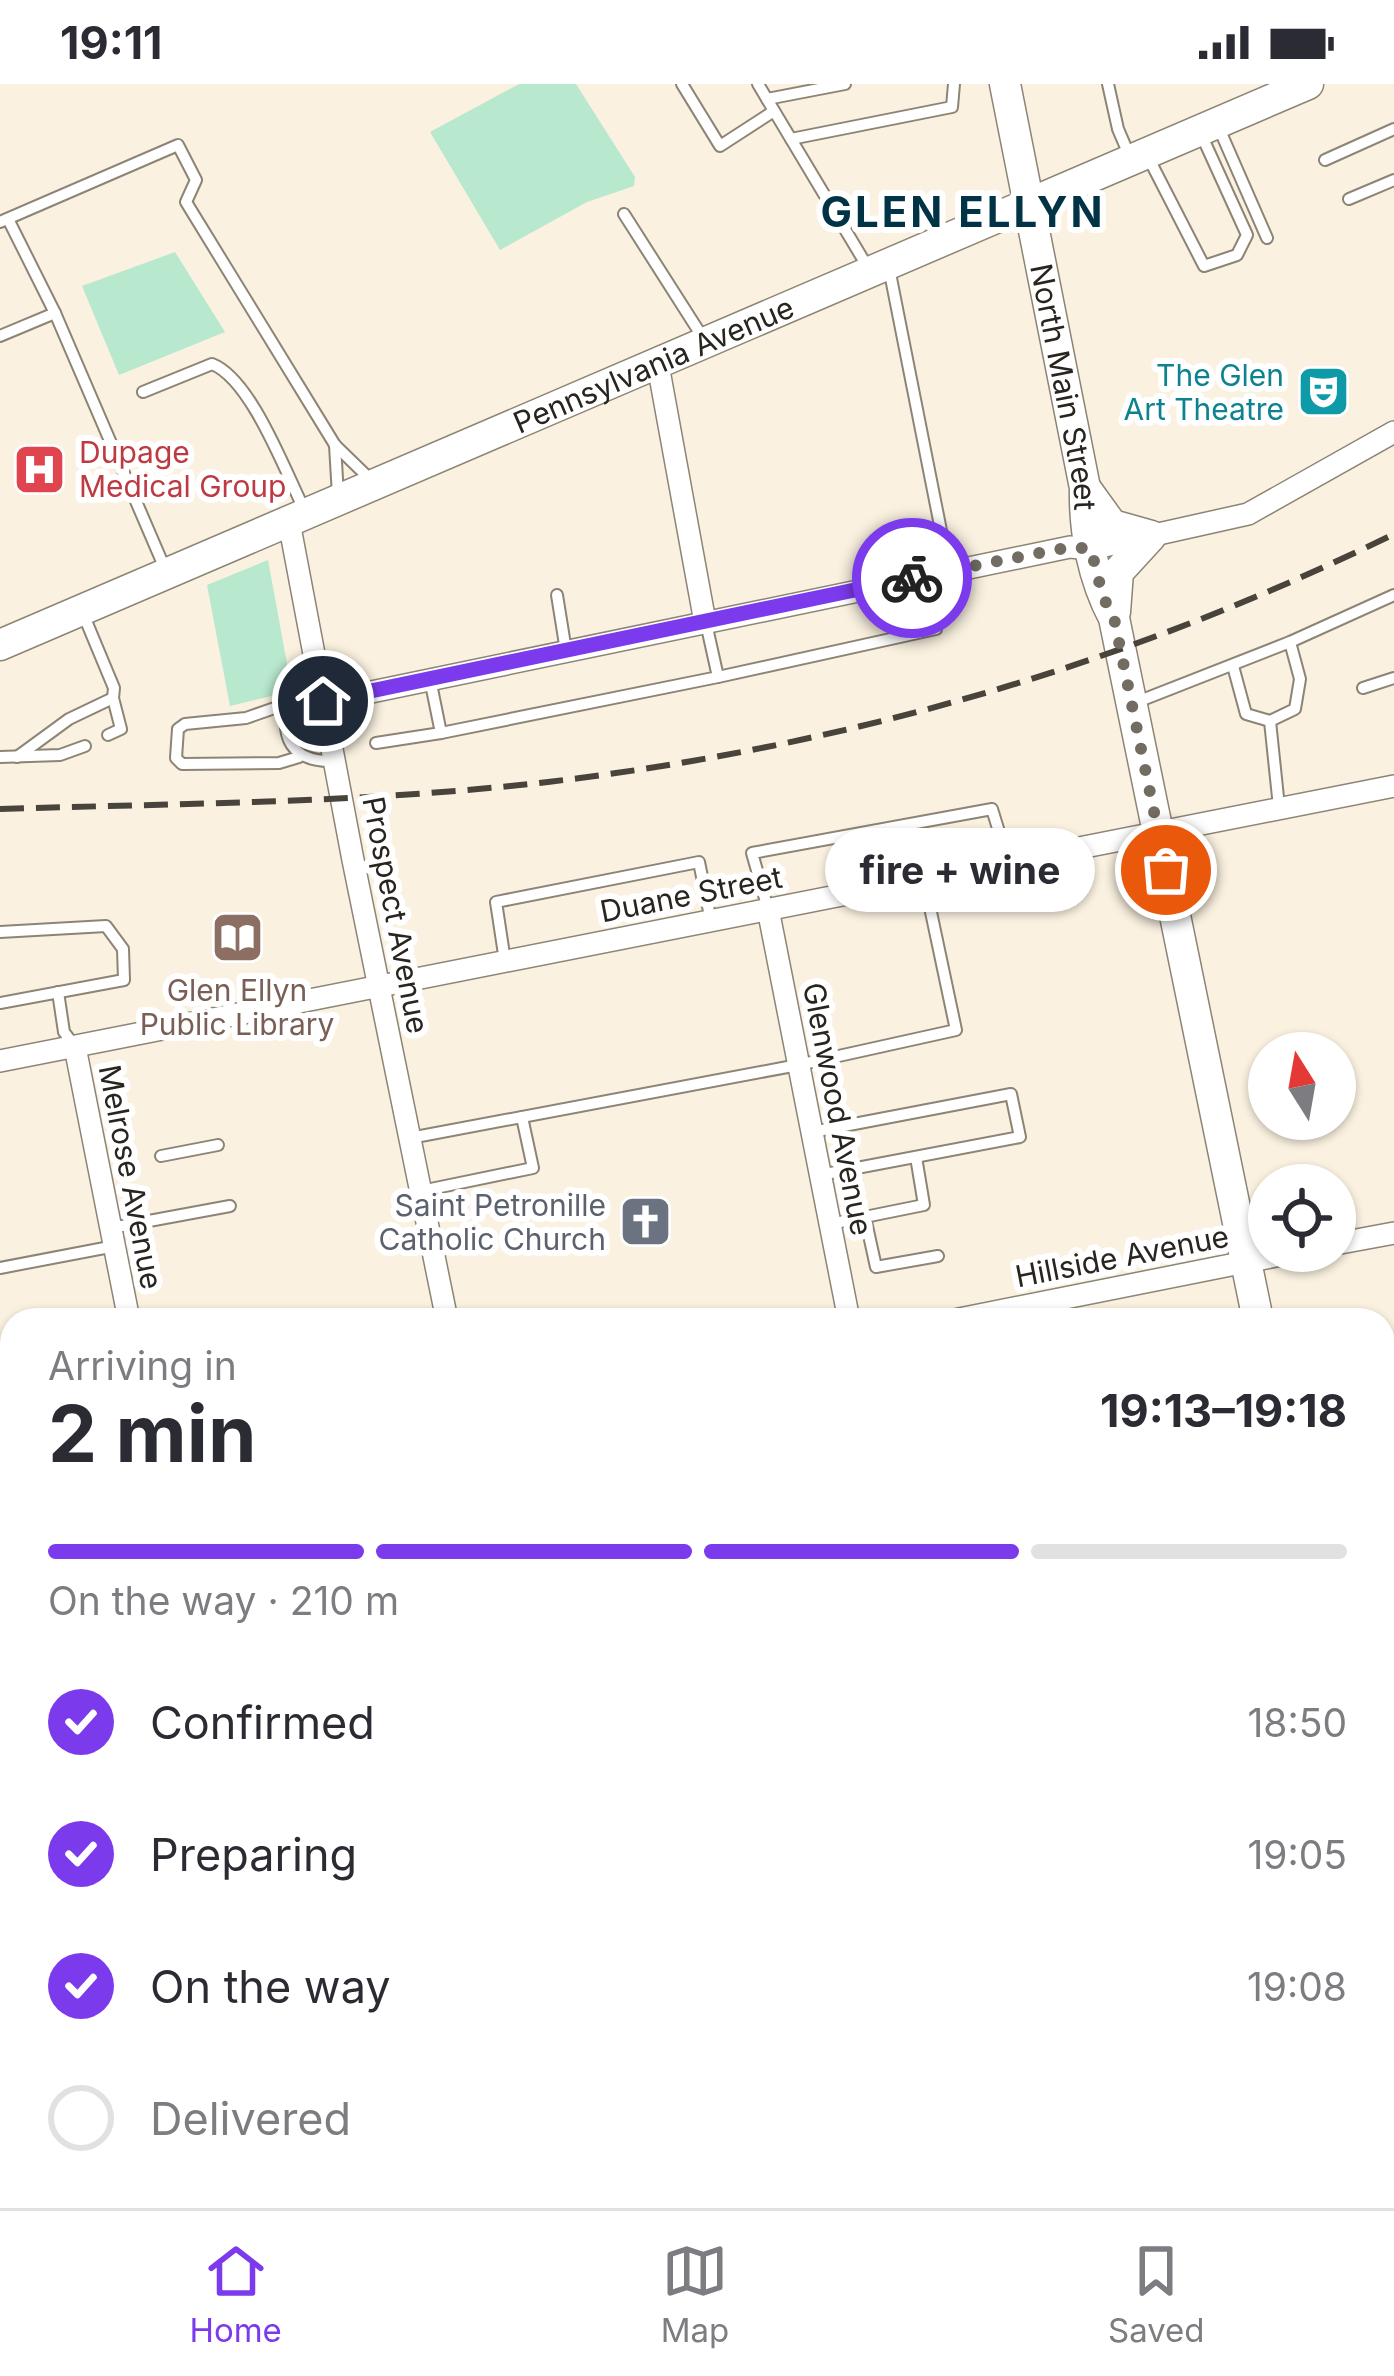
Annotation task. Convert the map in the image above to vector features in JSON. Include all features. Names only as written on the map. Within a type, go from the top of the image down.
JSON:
[{"type":"street","name":"North Main Street","points":[[1005,84],[1085,488],[1084,516],[1103,597],[1114,618],[1256,1308]]},
{"type":"street","name":"Pennsylvania Avenue","points":[[1,640],[658,365],[1294,87]]},
{"type":"street","points":[[658,365],[705,622]]},
{"type":"street","points":[[322,696],[430,679],[1248,514],[1394,432]]},
{"type":"street","points":[[1085,488],[1112,525],[1151,536]]},
{"type":"street","name":"Prospect Avenue","points":[[298,518],[334,761],[445,1308]]},
{"type":"street","points":[[1114,618],[1118,572],[1151,536]]},
{"type":"street","name":"Duane Street","points":[[0,1061],[1394,785]]},
{"type":"street","name":"Glenwood Avenue","points":[[768,909],[847,1308]]},
{"type":"street","name":"Melrose Avenue","points":[[75,1047],[127,1308]]},
{"type":"street","points":[[1356,1240],[1394,1233]]},
{"type":"street","name":"Hillside Avenue","points":[[1033,1308],[1246,1262]]},
{"type":"lane","points":[[682,84],[720,146],[770,105],[844,84]]},
{"type":"lane","points":[[376,743],[936,629],[943,572],[880,269],[758,84]]},
{"type":"lane","points":[[791,139],[952,107],[954,84]]},
{"type":"lane","points":[[1108,84],[1118,129],[1204,266],[1238,255],[1246,235],[1209,127]]},
{"type":"lane","points":[[1209,127],[1267,238]]},
{"type":"lane","points":[[1325,160],[1394,129]]},
{"type":"lane","points":[[168,574],[55,313],[4,220],[178,146],[196,180],[186,202],[335,445],[376,485]]},
{"type":"lane","points":[[1349,200],[1394,180]]},
{"type":"lane","points":[[624,214],[706,344]]},
{"type":"lane","points":[[0,336],[55,313]]},
{"type":"lane","points":[[143,392],[212,364],[221,368],[247,398],[298,518]]},
{"type":"lane","points":[[335,445],[338,501]]},
{"type":"lane","points":[[557,595],[566,651]]},
{"type":"lane","points":[[1132,704],[1233,666],[1394,595]]},
{"type":"lane","points":[[81,610],[114,688],[112,698],[121,729],[108,735]]},
{"type":"lane","points":[[705,622],[718,677]]},
{"type":"lane","points":[[1233,666],[1246,714],[1270,721],[1295,709],[1300,679],[1290,642]]},
{"type":"lane","points":[[1364,688],[1394,678]]},
{"type":"lane","points":[[430,679],[441,733]]},
{"type":"lane","points":[[299,757],[293,751],[286,704],[289,698],[322,696]]},
{"type":"lane","points":[[16,757],[69,719],[112,698]]},
{"type":"lane","points":[[286,704],[246,718],[185,724],[178,729],[176,758],[182,764],[279,763],[299,757],[334,761]]},
{"type":"lane","points":[[1270,721],[1280,808]]},
{"type":"lane","points":[[0,758],[60,754],[85,746]]},
{"type":"lane","points":[[768,909],[752,853],[992,809],[1008,861]]},
{"type":"lane","points":[[505,962],[496,902],[699,862],[711,921]]},
{"type":"lane","points":[[410,1138],[799,1065],[956,1030],[924,878]]},
{"type":"lane","points":[[0,932],[106,926],[123,949],[124,980],[0,1004]]},
{"type":"lane","points":[[58,992],[64,1032],[75,1047]]},
{"type":"lane","points":[[812,1132],[1012,1094],[1020,1138],[820,1175]]},
{"type":"lane","points":[[421,1191],[533,1168],[522,1117]]},
{"type":"lane","points":[[161,1156],[218,1145]]},
{"type":"lane","points":[[830,1224],[924,1204],[916,1157]]},
{"type":"lane","points":[[0,1268],[230,1205]]},
{"type":"lane","points":[[865,1216],[876,1267],[938,1256]]},
{"type":"green space","points":[[519,84],[576,84],[635,177],[634,186],[587,202],[500,250],[430,132]]},
{"type":"green space","points":[[175,252],[225,332],[119,375],[82,286]]},
{"type":"green space","points":[[268,560],[292,691],[230,706],[207,585]]},
{"type":"railway","points":[[0,809],[436,793],[580,778],[791,742],[895,718],[1098,657],[1297,579],[1394,534]]},
{"type":"way so far","points":[[912,578],[1070,547],[1091,549],[1103,597],[1114,618],[1166,870]]},
{"type":"place","name":"The Glen Art Theatre","points":[[1323,392]]},
{"type":"place","name":"Dupage Medical Group","points":[[40,469]]},
{"type":"place","name":"fire + wine","points":[[1166,870]]},
{"type":"place","name":"Glen Ellyn Public Library","points":[[237,938]]},
{"type":"place","name":"Saint Petronille Catholic Church","points":[[645,1222]]},
{"type":"district","name":"GLEN ELLYN","points":[[963,211]]},
{"type":"route","points":[[323,701],[912,578]]}]
